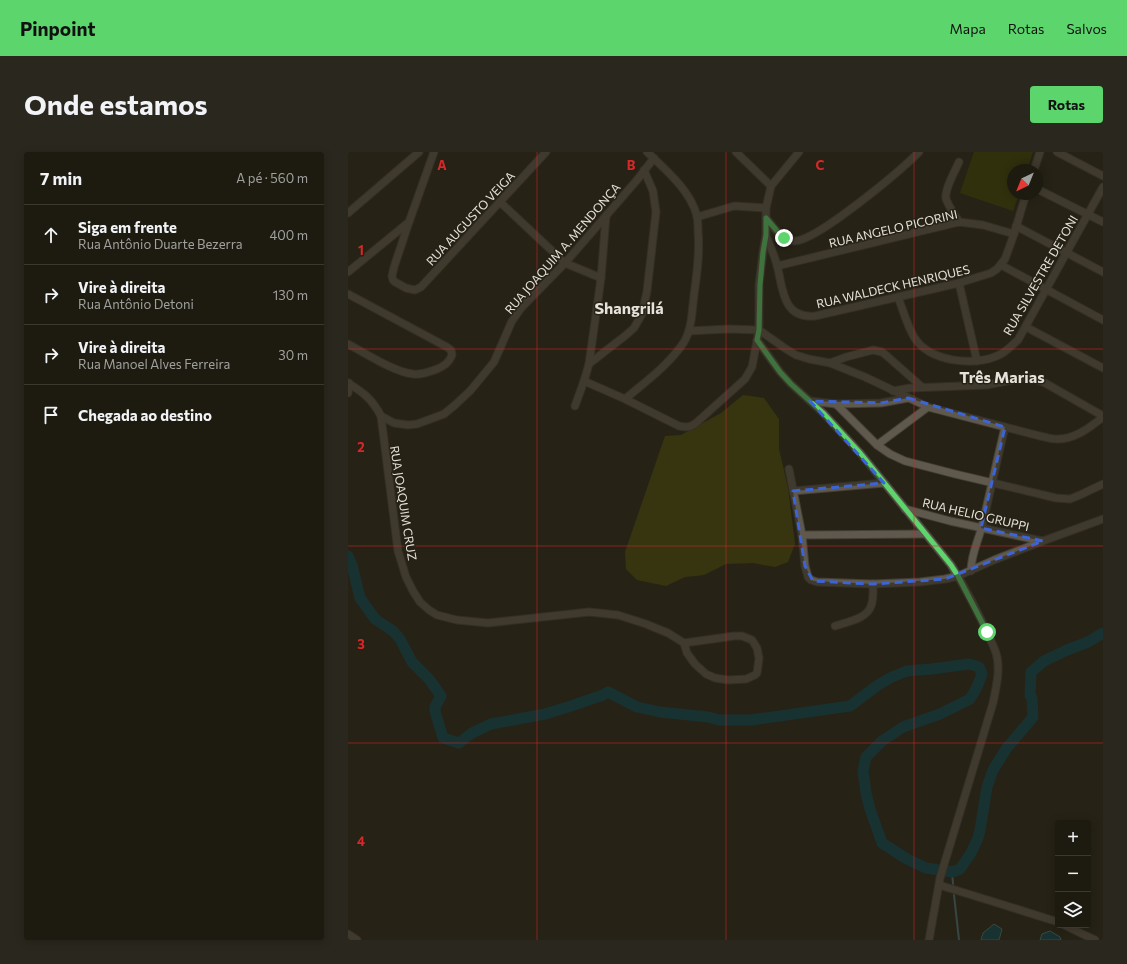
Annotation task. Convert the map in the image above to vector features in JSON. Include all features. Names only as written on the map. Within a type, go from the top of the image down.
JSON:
[{"type":"street","points":[[348,213],[419,152]]},
{"type":"street","points":[[348,272],[409,222],[434,152]]},
{"type":"street","name":"RUA AUGUSTO VEIGA","points":[[409,222],[392,276],[395,282],[406,288],[415,290],[421,287],[546,152]]},
{"type":"street","points":[[625,399],[674,357],[685,340],[689,331],[697,277],[699,239],[697,217],[692,204],[686,193],[677,182],[647,152]]},
{"type":"street","points":[[736,152],[772,186]]},
{"type":"street","points":[[584,381],[625,399],[679,426],[686,427],[696,424],[745,379],[752,367],[759,330],[760,285],[766,235],[766,208],[772,186],[799,152]]},
{"type":"street","points":[[766,218],[784,238],[796,241],[805,238],[819,231],[880,187],[919,152]]},
{"type":"street","points":[[1036,164],[1040,152]]},
{"type":"street","points":[[1057,152],[1103,176]]},
{"type":"street","name":"RUA JOAQUIM A. MENDONÇA","points":[[381,416],[394,423],[412,425],[444,414],[455,405],[474,386],[494,362],[510,326],[522,307],[606,216],[654,158]]},
{"type":"street","points":[[959,162],[946,193],[946,199],[959,222]]},
{"type":"street","points":[[588,364],[634,328],[642,314],[648,284],[656,212],[653,191],[644,170]]},
{"type":"street","name":"RUA SILVESTRE DETONI","points":[[898,297],[914,338],[923,348],[935,355],[952,360],[977,361],[999,355],[1010,348],[1018,340],[1103,187]]},
{"type":"street","points":[[1043,192],[1103,222]]},
{"type":"street","points":[[1024,200],[1014,234],[1005,259],[1001,265],[1103,320]]},
{"type":"street","points":[[500,202],[564,263],[601,278]]},
{"type":"street","points":[[697,217],[734,206],[766,208]]},
{"type":"street","points":[[575,406],[584,381],[588,364],[601,278],[606,216]]},
{"type":"street","name":"RUA ANGELO PICORINI","points":[[777,266],[959,222],[983,225],[1014,234]]},
{"type":"street","points":[[1016,226],[1103,272]]},
{"type":"street","name":"RUA WALDECK HENRIQUES","points":[[766,235],[777,266],[782,292],[786,301],[790,308],[809,317],[959,283],[991,273],[1001,265]]},
{"type":"street","points":[[959,283],[977,361]]},
{"type":"street","points":[[348,294],[447,347],[451,350],[452,355],[446,365],[422,374],[413,374],[399,370],[375,359],[348,344]]},
{"type":"street","points":[[1026,327],[1103,368]]},
{"type":"street","points":[[689,331],[728,329],[759,330],[796,355],[830,364],[865,377],[893,391],[928,407],[1040,436],[1055,439],[1074,436],[1103,416],[1045,383],[1027,377],[987,385],[922,387],[893,391]]},
{"type":"street","points":[[757,340],[780,372],[823,413],[860,453],[951,565],[987,632],[997,655],[997,685],[993,703],[945,862],[929,940]]},
{"type":"street","points":[[830,364],[846,357],[873,350],[878,351],[887,356],[922,387]]},
{"type":"street","points":[[348,383],[348,393]]},
{"type":"street","name":"RUA JOAQUIM CRUZ","points":[[348,383],[365,394],[372,401],[381,416],[398,551],[406,577],[413,592],[420,602],[429,610],[457,620],[488,623],[589,612],[618,615],[668,633],[684,643]]},
{"type":"street","points":[[810,401],[836,404],[881,403],[908,398]]},
{"type":"street","points":[[836,404],[877,445],[890,454],[905,461],[1056,498],[1070,499],[1103,484]]},
{"type":"street","points":[[877,445],[928,407]]},
{"type":"street","points":[[971,571],[971,560],[981,528],[1005,427]]},
{"type":"street","points":[[789,469],[802,535],[805,566],[808,577],[814,582],[874,584],[920,582],[945,579],[958,576],[1043,541],[1103,520]]},
{"type":"street","points":[[793,491],[884,483]]},
{"type":"street","name":"RUA HELIO GRUPPI","points":[[904,508],[981,528],[1043,541]]},
{"type":"street","points":[[802,535],[925,534]]},
{"type":"street","points":[[835,626],[863,616],[869,611],[873,601],[874,584]]},
{"type":"street","points":[[734,636],[748,638],[754,642],[757,648],[759,658],[757,673],[746,679],[728,680],[715,678],[706,674],[696,664],[687,653],[684,643],[734,636]]},
{"type":"street","points":[[940,882],[1055,921]]},
{"type":"street","points":[[1070,928],[1095,940]]},
{"type":"street","points":[[348,934],[357,940]]},
{"type":"highlighted area","points":[[908,398],[1005,427],[981,528],[1043,541],[945,579],[873,584],[813,581],[805,566],[793,491],[884,483],[810,401],[881,403]]},
{"type":"shaded area","points":[[974,152],[1033,152],[1029,164],[1007,164],[1007,200],[1017,200],[1013,211],[960,193]]},
{"type":"shaded area","points":[[743,395],[764,398],[779,419],[779,449],[788,488],[795,544],[788,562],[775,567],[753,563],[726,564],[704,575],[685,577],[666,586],[637,580],[626,569],[625,552],[665,436],[681,435],[721,413]]},
{"type":"water","points":[[994,924],[1002,929],[999,940],[981,940],[983,933]]},
{"type":"water","points":[[1050,931],[1060,937],[1061,940],[1040,940],[1042,934]]},
{"type":"waterway","points":[[348,556],[352,565],[360,598],[375,619],[393,631],[400,639],[412,662],[429,679],[441,696],[435,707],[435,711],[443,738],[459,743],[472,733],[491,724],[545,714],[608,692],[637,707],[660,712],[708,717],[719,720],[751,720],[850,706],[878,685],[907,671],[969,664],[979,667],[982,674],[970,699],[940,714],[903,727],[882,741],[866,757],[863,771],[870,809],[882,843],[907,859],[926,868],[952,872],[960,869],[971,853],[978,838],[987,787],[993,770],[1006,749],[1033,717],[1032,698],[1030,696],[1031,672],[1044,661],[1088,642],[1103,633]]},
{"type":"waterway","points":[[952,872],[953,884]]},
{"type":"waterway","points":[[954,895],[959,940]]},
{"type":"district","name":"Shangrilá","points":[[629,307]]},
{"type":"district","name":"Três Marias","points":[[1002,376]]},
{"type":"route","points":[[784,238],[766,218],[766,235],[760,285],[759,330],[757,340],[780,372],[823,413],[860,453],[951,565],[987,632]]}]
